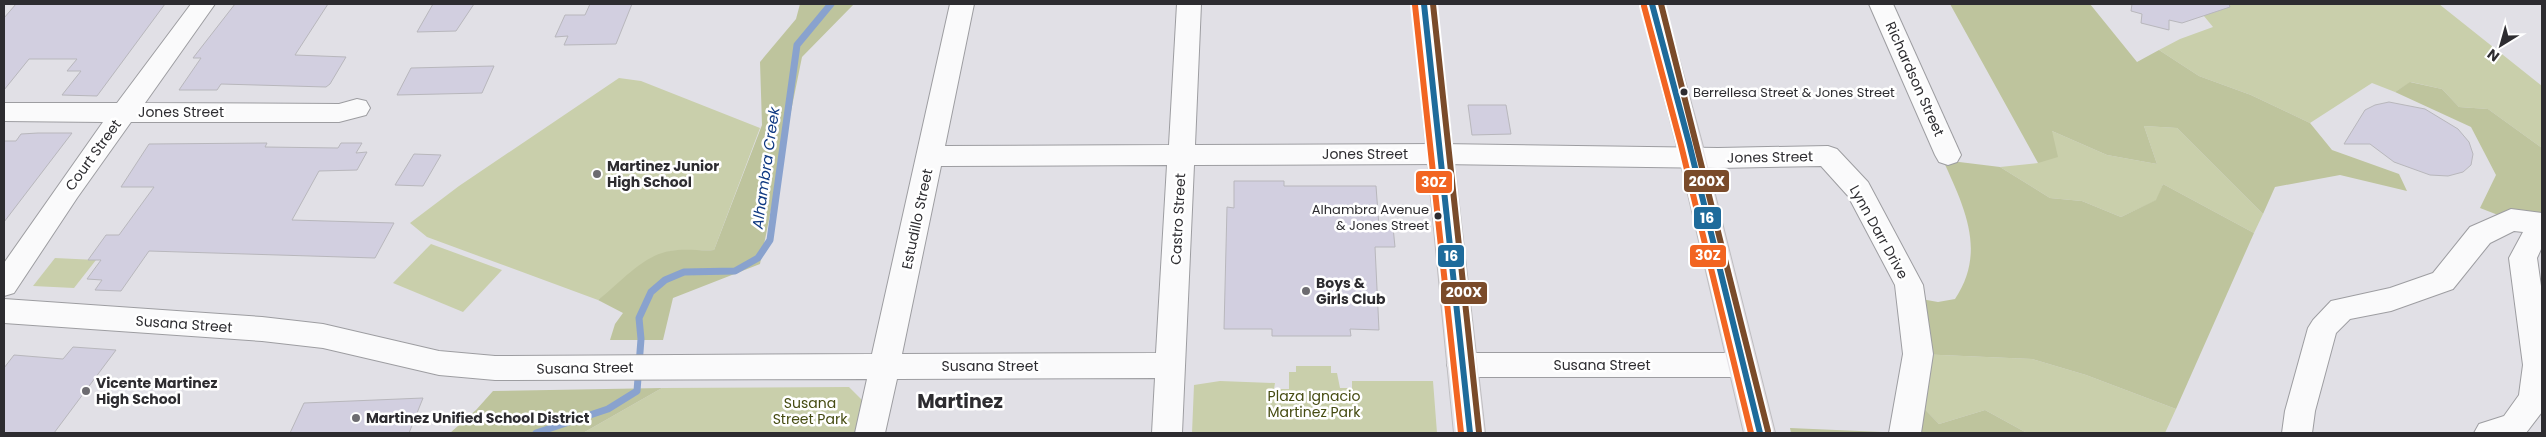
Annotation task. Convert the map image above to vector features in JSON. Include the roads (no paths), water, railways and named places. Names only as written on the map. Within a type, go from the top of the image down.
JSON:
[{"type":"main road","points":[[1424,4],[1470,433]]},
{"type":"main road","points":[[1652,4],[1693,158],[1760,433]]},
{"type":"street","name":"Court Street","points":[[4,285],[67,191],[203,4]]},
{"type":"street","name":"Estudillo Street","points":[[870,433],[931,156],[962,4]]},
{"type":"street","name":"Castro Street","points":[[1167,433],[1189,4]]},
{"type":"street","name":"Richardson Street","points":[[1881,4],[1948,155]]},
{"type":"street","name":"Jones Street","points":[[4,112],[338,113],[357,108]]},
{"type":"street","name":"Jones Street","points":[[931,156],[1440,154],[1693,158],[1828,156]]},
{"type":"street","name":"Lynn Darr Drive","points":[[1828,156],[1858,190],[1908,285],[1918,354],[1905,433]]},
{"type":"street","points":[[2298,433],[2300,411],[2324,328],[2341,309],[2392,299],[2444,281],[2480,235],[2511,220],[2542,224]]},
{"type":"street","points":[[2490,433],[2514,426],[2534,399],[2538,365],[2523,258],[2532,240],[2542,232]]},
{"type":"street","name":"Susana Street","points":[[4,311],[262,329],[323,336],[439,363],[495,368],[1171,365]]},
{"type":"street","name":"Susana Street","points":[[1462,366],[1742,365]]},
{"type":"waterway","name":"Alhambra Creek","points":[[536,433],[608,409],[637,391],[641,339],[639,318],[651,292],[665,280],[684,272],[735,271],[758,258],[770,240],[797,45],[831,4]]},
{"type":"place","name":"Berrellesa Street & Jones Street","points":[[1684,92]]},
{"type":"place","name":"Martinez Junior High School","points":[[597,174]]},
{"type":"place","name":"Alhambra Avenue & Jones Street","points":[[1438,216]]},
{"type":"place","name":"Boys & Girls Club","points":[[1306,291]]},
{"type":"place","name":"Vicente Martinez High School","points":[[86,391]]},
{"type":"place","name":"Martinez Unified School District","points":[[356,418]]},
{"type":"district","name":"Martinez","points":[[960,401]]},
{"type":"park label","name":"Plaza Ignacio Martinez Park","points":[[1314,404]]},
{"type":"park label","name":"Susana Street Park","points":[[810,412]]}]
